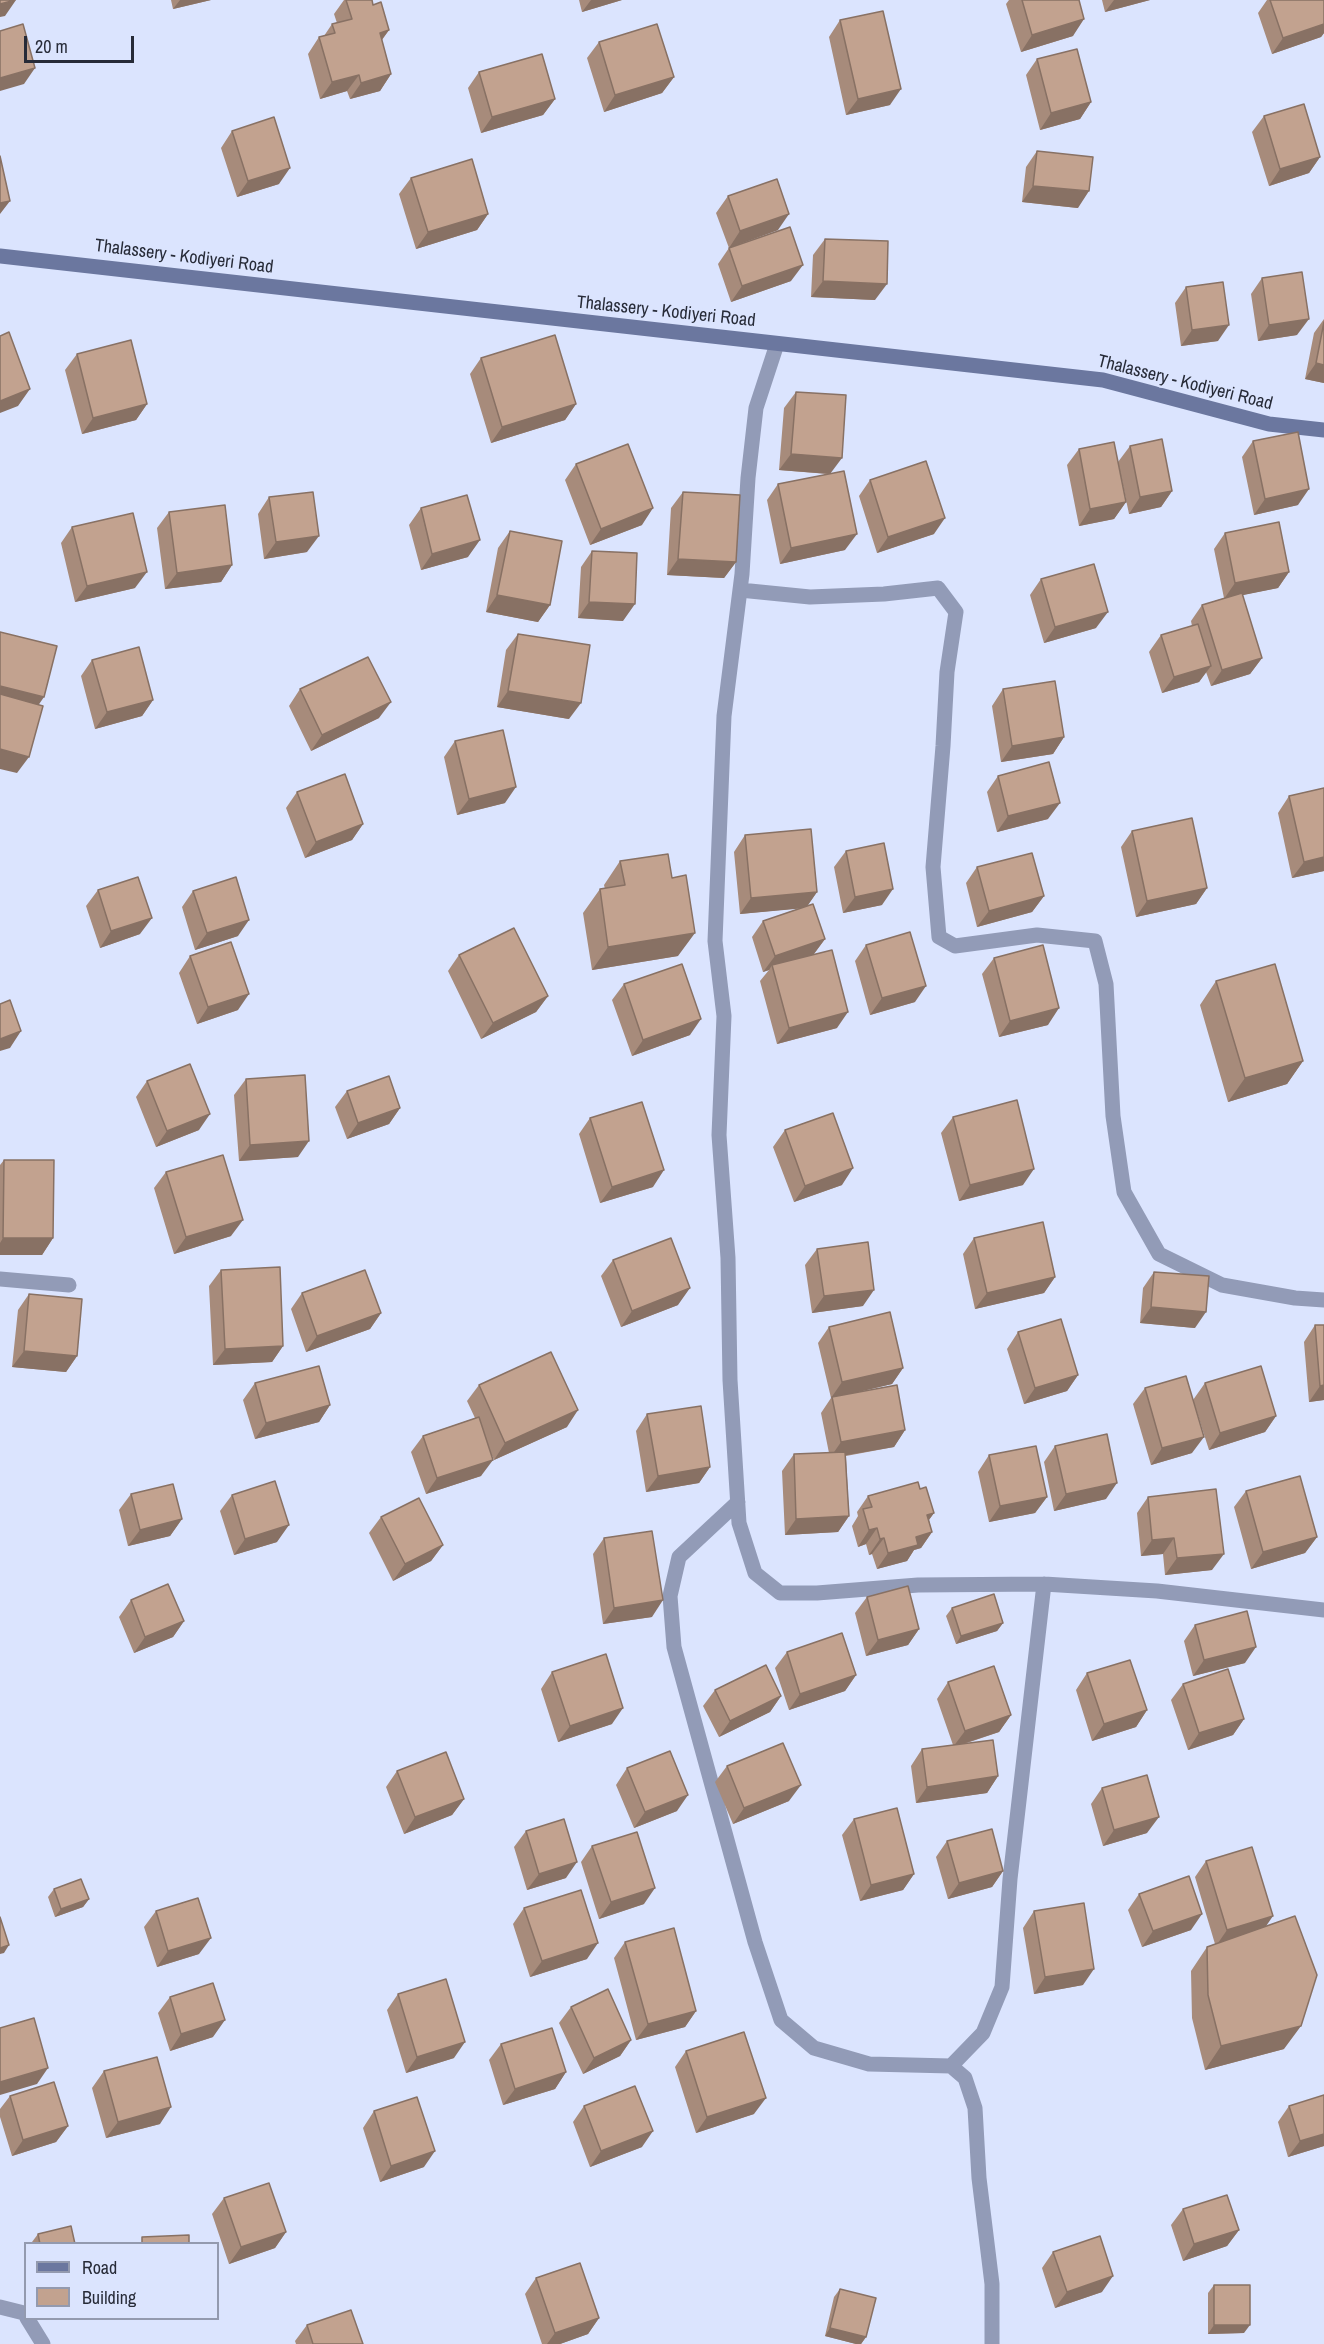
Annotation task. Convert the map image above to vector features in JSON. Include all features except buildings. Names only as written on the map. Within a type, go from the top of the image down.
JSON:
[{"type":"main road","name":"Thalassery - Kodiyeri Road","points":[[0,256],[1103,380],[1269,424],[1324,430]]},
{"type":"street","points":[[777,344],[756,408],[748,478],[740,590],[724,716],[715,941],[724,1016],[719,1135],[728,1258],[729,1380],[740,1523],[756,1573],[780,1593],[817,1593],[918,1586],[1044,1584],[1157,1591],[1324,1610]]},
{"type":"street","points":[[740,590],[810,597],[884,594],[938,588],[956,612],[947,672],[933,867],[939,937],[955,946],[1037,934],[1095,941],[1106,984],[1113,1116],[1124,1192],[1159,1254],[1222,1285],[1295,1299],[1324,1300]]},
{"type":"street","points":[[0,1279],[69,1285]]},
{"type":"street","points":[[738,1502],[679,1557],[670,1596],[674,1647],[755,1942],[781,2020],[814,2048],[869,2064],[951,2066],[966,2078],[975,2108],[979,2178],[992,2284],[992,2344]]},
{"type":"street","points":[[951,2066],[983,2033],[1002,1987],[1010,1879],[1044,1584]]},
{"type":"street","points":[[0,2307],[24,2313]]},
{"type":"street","points":[[28,2320],[43,2344]]}]
